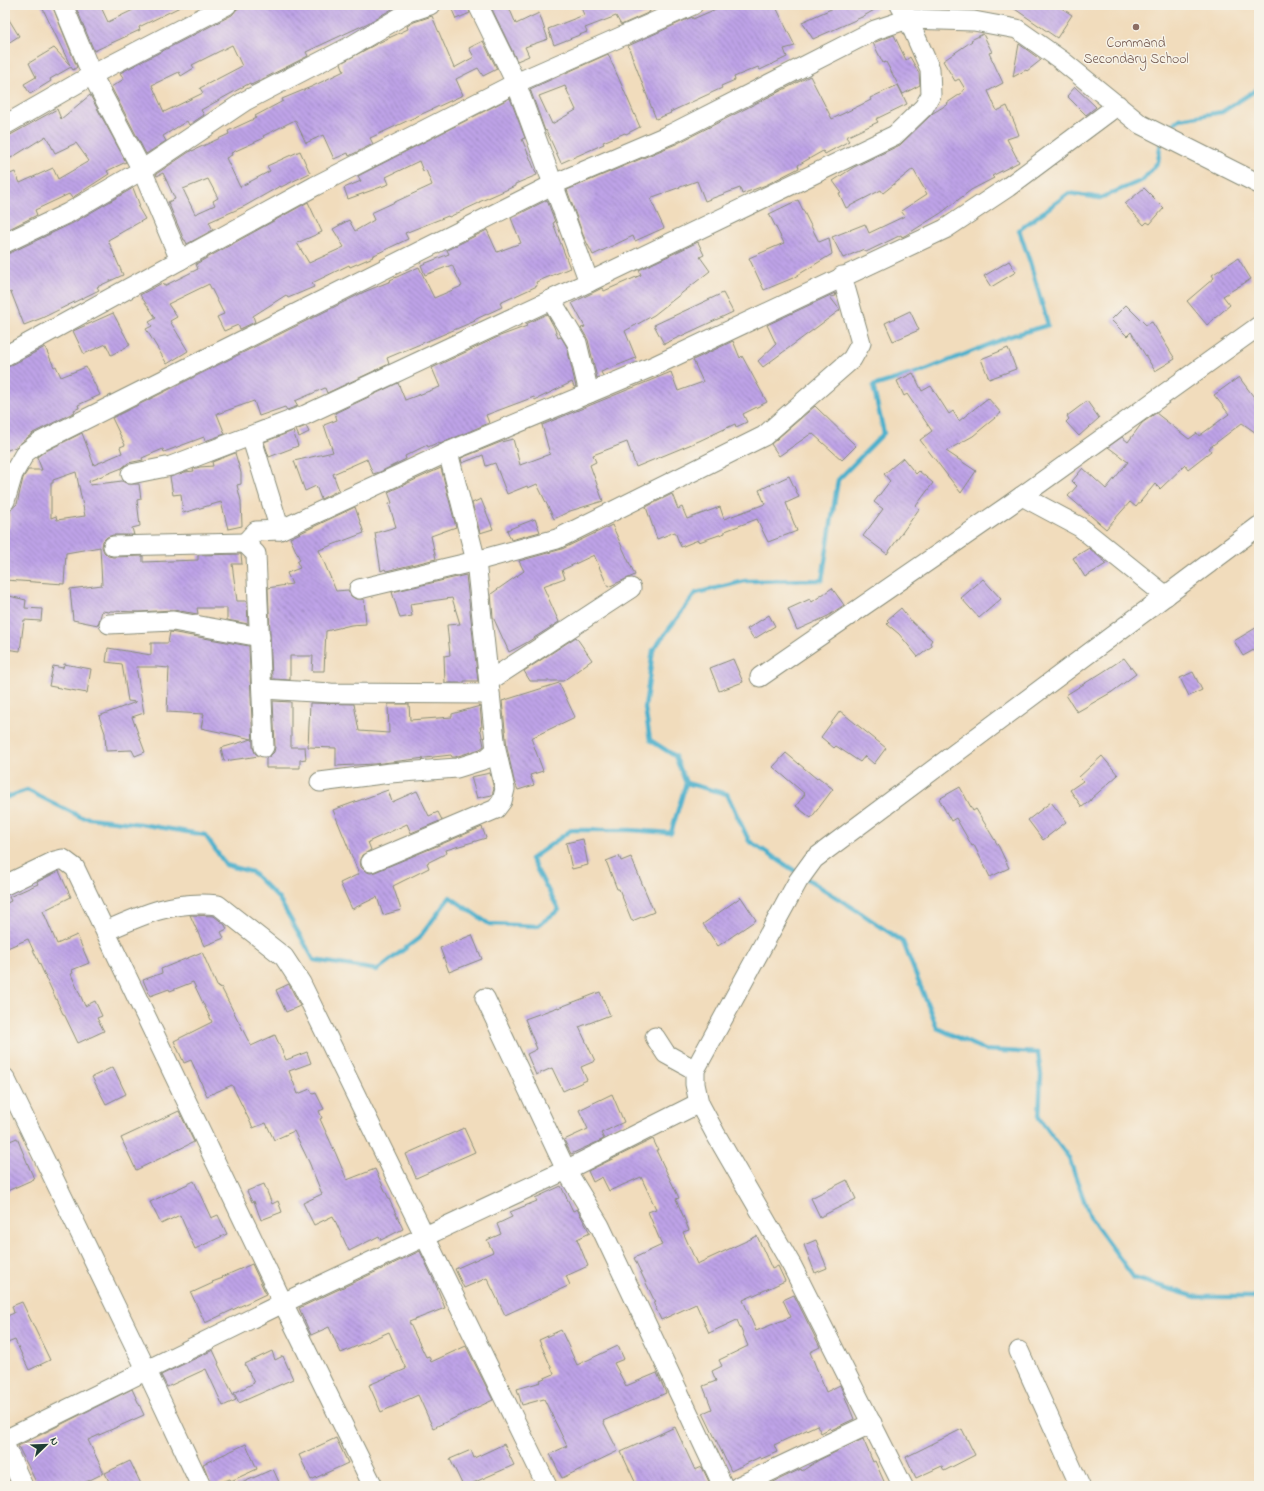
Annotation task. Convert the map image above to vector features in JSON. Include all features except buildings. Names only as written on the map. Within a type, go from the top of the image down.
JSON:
[{"type":"street","points":[[63,5],[92,75],[142,170],[180,260]]},
{"type":"street","points":[[5,125],[92,75],[227,5]]},
{"type":"street","points":[[5,243],[68,213],[142,170],[245,101],[351,46],[409,12],[430,5]]},
{"type":"street","points":[[478,5],[516,83],[589,282]]},
{"type":"street","points":[[5,356],[315,186],[516,83],[693,5]]},
{"type":"street","points":[[131,474],[171,466],[305,415],[589,282],[895,135],[924,108],[930,95],[930,69],[904,12]]},
{"type":"street","points":[[5,501],[13,474],[25,453],[38,443],[554,184],[671,134],[875,30],[904,12],[974,21],[1017,29],[1061,60],[1140,124],[1259,184]]},
{"type":"street","points":[[113,546],[245,543],[256,531],[280,530],[448,452],[654,366],[842,276],[945,229],[1008,187],[1118,106]]},
{"type":"street","points":[[359,589],[476,561],[557,539],[764,436],[852,359],[861,343],[842,276]]},
{"type":"street","points":[[551,300],[577,343],[589,393]]},
{"type":"street","points":[[760,677],[834,628],[1022,496],[1259,326]]},
{"type":"street","points":[[251,436],[280,530]]},
{"type":"street","points":[[371,862],[496,809],[502,801],[505,789],[496,750],[476,561],[448,452]]},
{"type":"street","points":[[1022,496],[1080,527],[1166,596]]},
{"type":"street","points":[[903,1486],[792,1266],[714,1134],[699,1103],[694,1084],[695,1070],[798,881],[814,859],[1259,526]]},
{"type":"street","points":[[245,543],[256,554],[263,689],[264,746]]},
{"type":"street","points":[[263,689],[330,693],[490,688],[631,588]]},
{"type":"street","points":[[109,624],[173,621],[260,637]]},
{"type":"street","points":[[320,782],[390,773],[457,768],[486,759],[496,750]]},
{"type":"street","points":[[5,885],[55,861],[63,859],[75,868],[283,1303],[373,1486]]},
{"type":"street","points":[[106,931],[140,915],[180,904],[218,905],[284,957],[301,983],[547,1486]]},
{"type":"street","points":[[485,998],[566,1170],[600,1226],[723,1486]]},
{"type":"street","points":[[655,1037],[666,1054],[695,1070]]},
{"type":"street","points":[[5,1078],[201,1486]]},
{"type":"street","points":[[5,1440],[146,1369],[566,1170],[699,1103]]},
{"type":"street","points":[[1019,1351],[1080,1486]]},
{"type":"street","points":[[740,1486],[872,1423]]},
{"type":"street","points":[[5,1446],[23,1486]]},
{"type":"waterway","points":[[1164,130],[1180,119],[1222,112],[1259,88]]},
{"type":"waterway","points":[[5,798],[27,790],[81,817],[141,824],[205,835],[226,865],[252,872],[279,899],[314,960],[377,970],[419,938],[450,897],[489,924],[537,926],[559,910],[531,859],[571,830],[630,830],[671,833],[686,783],[675,756],[650,740],[645,708],[653,650],[696,593],[745,581],[822,580],[838,480],[884,433],[873,386],[923,371],[1008,337],[1048,325],[1019,230],[1069,193],[1100,198],[1143,180],[1158,162],[1161,140]]},
{"type":"waterway","points":[[686,783],[727,794],[749,841],[798,873]]},
{"type":"waterway","points":[[806,878],[903,942],[937,1028],[985,1050],[1038,1053],[1041,1075],[1039,1118],[1069,1158],[1090,1217],[1134,1278],[1196,1297],[1259,1297]]},
{"type":"place","name":"Command Secondary School","points":[[1136,27]]}]
